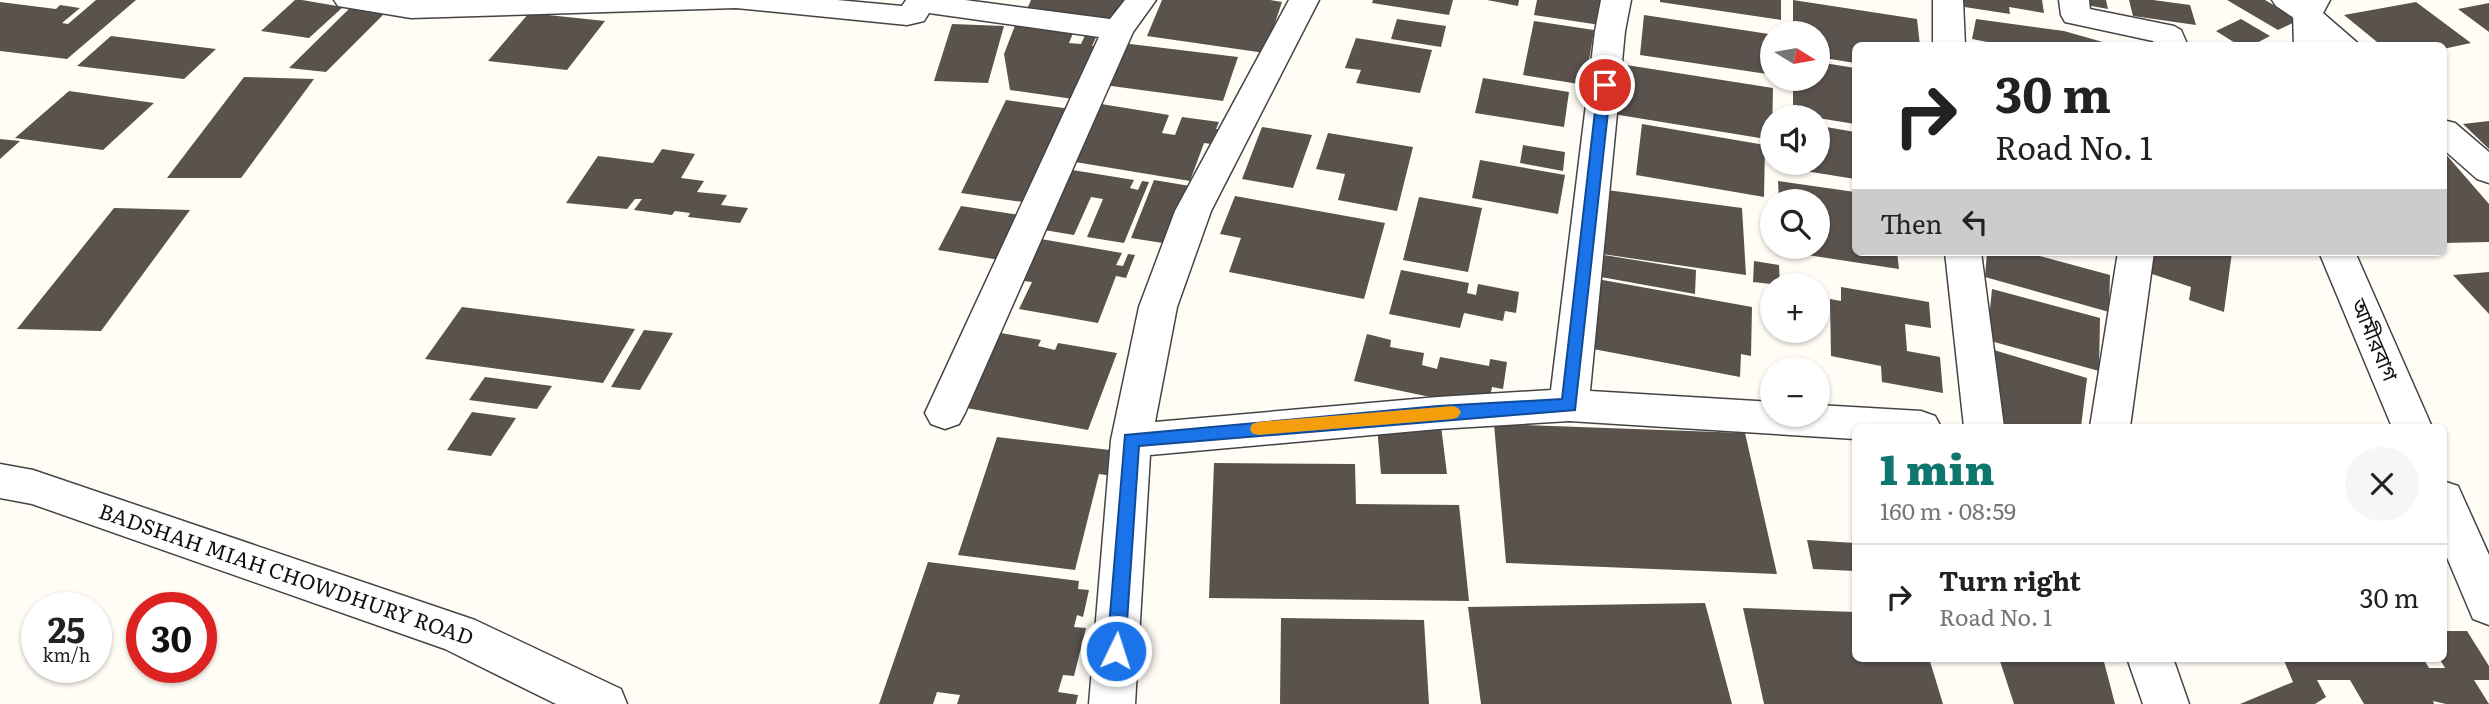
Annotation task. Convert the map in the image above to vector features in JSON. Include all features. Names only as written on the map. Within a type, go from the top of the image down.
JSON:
[{"type":"street","points":[[349,0],[411,9],[733,0]]},
{"type":"street","points":[[741,0],[907,16],[913,14],[920,2],[1118,30]]},
{"type":"street","points":[[945,413],[1118,30],[1141,0]]},
{"type":"street","points":[[1112,704],[1131,440],[1158,307],[1193,211],[1304,0]]},
{"type":"street","points":[[1569,405],[1616,0]]},
{"type":"street","points":[[1948,0],[1949,42]]},
{"type":"street","points":[[2074,0],[2076,15],[2163,33],[2170,37],[2171,42]]},
{"type":"street","points":[[2304,4],[2309,42]]},
{"type":"street","points":[[2304,4],[2342,42]]},
{"type":"street","points":[[2447,134],[2489,171]]},
{"type":"street","points":[[1963,256],[1984,424]]},
{"type":"street","points":[[2110,424],[2135,256]]},
{"type":"street","name":"আমীরবাগ","points":[[2339,256],[2411,424]]},
{"type":"street","points":[[1131,440],[1438,413],[1569,405],[1873,424]]},
{"type":"street","name":"BADSHAH MIAH CHOWDHURY ROAD","points":[[0,481],[33,486],[459,634],[604,704]]},
{"type":"street","points":[[2447,507],[2489,605]]},
{"type":"street","points":[[2151,662],[2166,704]]},
{"type":"building","points":[[96,0],[136,0],[67,59],[0,51],[0,2],[56,9],[60,5],[80,8],[62,23],[68,24]]},
{"type":"building","points":[[295,0],[343,7],[309,38],[261,31]]},
{"type":"building","points":[[1031,0],[1128,0],[1118,22],[1027,9]]},
{"type":"building","points":[[1162,0],[1282,2],[1265,53],[1147,36]]},
{"type":"building","points":[[1373,0],[1453,0],[1449,15],[1372,3]]},
{"type":"building","points":[[1487,0],[1519,0],[1518,6]]},
{"type":"building","points":[[1537,0],[1604,0],[1600,25],[1534,15]]},
{"type":"building","points":[[1781,0],[1781,20],[1660,2]]},
{"type":"building","points":[[1793,0],[1917,19],[1920,42],[1852,42],[1852,63],[1830,59],[1830,21],[1793,21]]},
{"type":"building","points":[[1958,0],[2042,0],[2044,13],[2009,7],[2010,14],[1958,6]]},
{"type":"building","points":[[2085,0],[2106,0],[2108,9],[2086,5]]},
{"type":"building","points":[[2129,0],[2190,5],[2196,25],[2133,16]]},
{"type":"building","points":[[2227,0],[2265,0],[2299,20],[2278,30]]},
{"type":"building","points":[[2416,2],[2471,43],[2447,48],[2447,42],[2377,42],[2344,15]]},
{"type":"building","points":[[2489,3],[2489,32],[2458,9]]},
{"type":"building","points":[[352,6],[387,11],[326,72],[289,68]]},
{"type":"building","points":[[529,13],[605,21],[567,70],[488,61]]},
{"type":"building","points":[[1644,15],[1760,33],[1760,73],[1640,55]]},
{"type":"building","points":[[1397,19],[1446,26],[1441,47],[1391,39]]},
{"type":"building","points":[[1976,19],[2064,31],[2103,42],[1987,42],[1972,39]]},
{"type":"building","points":[[2241,19],[2270,36],[2259,42],[2234,42],[2216,31]]},
{"type":"building","points":[[1534,21],[1594,30],[1585,85],[1523,75]]},
{"type":"building","points":[[1016,23],[1076,26],[1069,43],[1081,44],[1088,29],[1099,31],[1092,46],[1102,47],[1080,100],[1010,90],[1004,54]]},
{"type":"building","points":[[952,24],[1004,26],[988,83],[934,81]]},
{"type":"building","points":[[111,36],[216,49],[184,79],[77,66]]},
{"type":"building","points":[[1356,38],[1432,50],[1420,93],[1356,83],[1361,70],[1345,68]]},
{"type":"building","points":[[1122,43],[1238,57],[1223,101],[1104,85]]},
{"type":"building","points":[[1620,64],[1760,86],[1760,91],[1773,91],[1773,105],[1760,105],[1760,138],[1613,114]]},
{"type":"building","points":[[1830,64],[1852,68],[1852,124],[1830,120],[1830,105],[1793,105],[1793,91],[1830,91]]},
{"type":"building","points":[[244,77],[314,79],[241,178],[167,178]]},
{"type":"building","points":[[1483,78],[1569,92],[1564,127],[1475,113]]},
{"type":"building","points":[[69,91],[154,103],[103,150],[15,138]]},
{"type":"building","points":[[1006,100],[1071,109],[1029,203],[961,193]]},
{"type":"building","points":[[1095,103],[1169,115],[1162,133],[1175,135],[1182,117],[1219,122],[1216,129],[1223,130],[1218,145],[1204,143],[1190,181],[1069,161]]},
{"type":"building","points":[[2489,121],[2489,149],[2463,124]]},
{"type":"building","points":[[1642,124],[1760,144],[1760,175],[1764,175],[1764,189],[1760,189],[1760,196],[1636,175]]},
{"type":"building","points":[[1262,127],[1312,135],[1293,188],[1242,179]]},
{"type":"building","points":[[1830,128],[1852,131],[1852,179],[1830,175]]},
{"type":"building","points":[[1328,133],[1413,147],[1397,211],[1338,200],[1345,174],[1316,169]]},
{"type":"building","points":[[0,139],[20,141],[0,159]]},
{"type":"building","points":[[1523,145],[1565,152],[1563,171],[1520,163]]},
{"type":"building","points":[[662,149],[695,154],[681,178],[704,181],[697,192],[727,195],[721,205],[748,208],[740,223],[688,217],[690,213],[675,211],[672,215],[634,210],[642,199],[635,199],[627,209],[566,203],[598,156],[653,163]]},
{"type":"building","points":[[2447,156],[2489,204],[2489,242],[2447,243]]},
{"type":"building","points":[[1480,160],[1565,175],[1558,214],[1472,198]]},
{"type":"building","points":[[1066,169],[1134,180],[1130,188],[1138,190],[1142,181],[1149,182],[1124,243],[1087,237],[1103,199],[1091,197],[1074,235],[1038,229]]},
{"type":"building","points":[[1154,180],[1190,186],[1169,244],[1131,238]]},
{"type":"building","points":[[1778,181],[1852,192],[1852,256],[1897,256],[1899,269],[1830,258],[1830,189],[1778,189]]},
{"type":"building","points":[[1607,190],[1742,208],[1746,275],[1602,254]]},
{"type":"building","points":[[1235,196],[1385,223],[1364,299],[1229,272],[1241,238],[1220,234]]},
{"type":"building","points":[[1419,197],[1482,208],[1468,272],[1403,260]]},
{"type":"building","points":[[961,206],[1026,216],[1006,261],[938,250]]},
{"type":"building","points":[[114,208],[190,210],[101,331],[17,329]]},
{"type":"building","points":[[1035,238],[1122,253],[1116,265],[1123,266],[1128,254],[1135,255],[1126,278],[1116,276],[1098,323],[1019,309],[1032,282],[1016,280]]},
{"type":"building","points":[[1604,255],[1696,270],[1695,294],[1601,277]]},
{"type":"building","points":[[1987,256],[2040,256],[2110,275],[2109,312],[1985,277]]},
{"type":"building","points":[[2152,256],[2231,256],[2224,312],[2189,300],[2191,287],[2149,273]]},
{"type":"building","points":[[1754,261],[1779,265],[1779,273],[1760,273],[1760,283],[1753,282]]},
{"type":"building","points":[[1401,270],[1469,283],[1467,293],[1476,295],[1478,284],[1519,292],[1516,313],[1505,311],[1503,321],[1464,313],[1460,328],[1389,314]]},
{"type":"building","points":[[2489,272],[2489,314],[2453,275]]},
{"type":"building","points":[[1597,279],[1752,307],[1751,356],[1741,354],[1740,377],[1588,348]]},
{"type":"building","points":[[1841,287],[1929,302],[1931,328],[1905,324],[1907,351],[1940,357],[1943,393],[1882,382],[1881,366],[1831,356],[1830,299],[1841,301]]},
{"type":"building","points":[[1992,289],[2100,318],[2099,371],[1987,340]]},
{"type":"building","points":[[462,307],[635,329],[603,383],[425,359]]},
{"type":"building","points":[[644,330],[673,333],[640,390],[611,387]]},
{"type":"building","points":[[995,332],[1041,340],[1038,346],[1055,350],[1058,343],[1117,353],[1088,430],[961,407]]},
{"type":"building","points":[[1367,334],[1391,340],[1390,347],[1424,353],[1422,365],[1437,369],[1440,357],[1489,366],[1490,359],[1507,362],[1503,389],[1492,387],[1489,403],[1454,402],[1354,381]]},
{"type":"building","points":[[1987,348],[2087,378],[2081,424],[1995,424]]},
{"type":"building","points":[[485,377],[552,386],[537,409],[469,400]]},
{"type":"building","points":[[472,412],[516,418],[491,456],[447,450]]},
{"type":"building","points":[[1494,424],[1745,433],[1777,574],[1506,563]]},
{"type":"building","points":[[1377,426],[1441,426],[1447,474],[1381,474]]},
{"type":"building","points":[[997,437],[1119,451],[1113,476],[1099,474],[1075,570],[958,555]]},
{"type":"building","points":[[1214,463],[1355,464],[1356,504],[1459,505],[1469,601],[1209,598]]},
{"type":"building","points":[[1807,540],[1852,543],[1852,571],[1813,569]]},
{"type":"building","points":[[928,562],[1079,581],[1078,589],[1089,590],[1083,617],[1077,615],[1074,627],[1086,628],[1074,676],[1063,675],[1058,692],[1078,695],[1076,704],[957,704],[960,695],[937,692],[933,704],[879,704]]},
{"type":"building","points":[[1705,603],[1732,704],[1481,704],[1468,607]]},
{"type":"building","points":[[1743,608],[1852,612],[1852,662],[1930,662],[1943,704],[1764,704]]},
{"type":"building","points":[[1281,618],[1424,620],[1429,704],[1280,704]]},
{"type":"building","points":[[2447,631],[2467,631],[2489,666],[2489,680],[2474,680],[2489,704],[2446,704],[2433,701],[2434,704],[2364,704],[2350,680],[2317,680],[2326,697],[2315,704],[2240,704],[2293,682],[2285,662],[2425,662],[2429,668],[2445,668],[2441,662],[2447,662]]},
{"type":"building","points":[[2000,662],[2104,662],[2115,704],[2014,704]]},
{"type":"slow traffic","points":[[1258,429],[1453,412]]},
{"type":"route","points":[[1116,651],[1131,440],[1438,413],[1569,405],[1605,85]]}]
